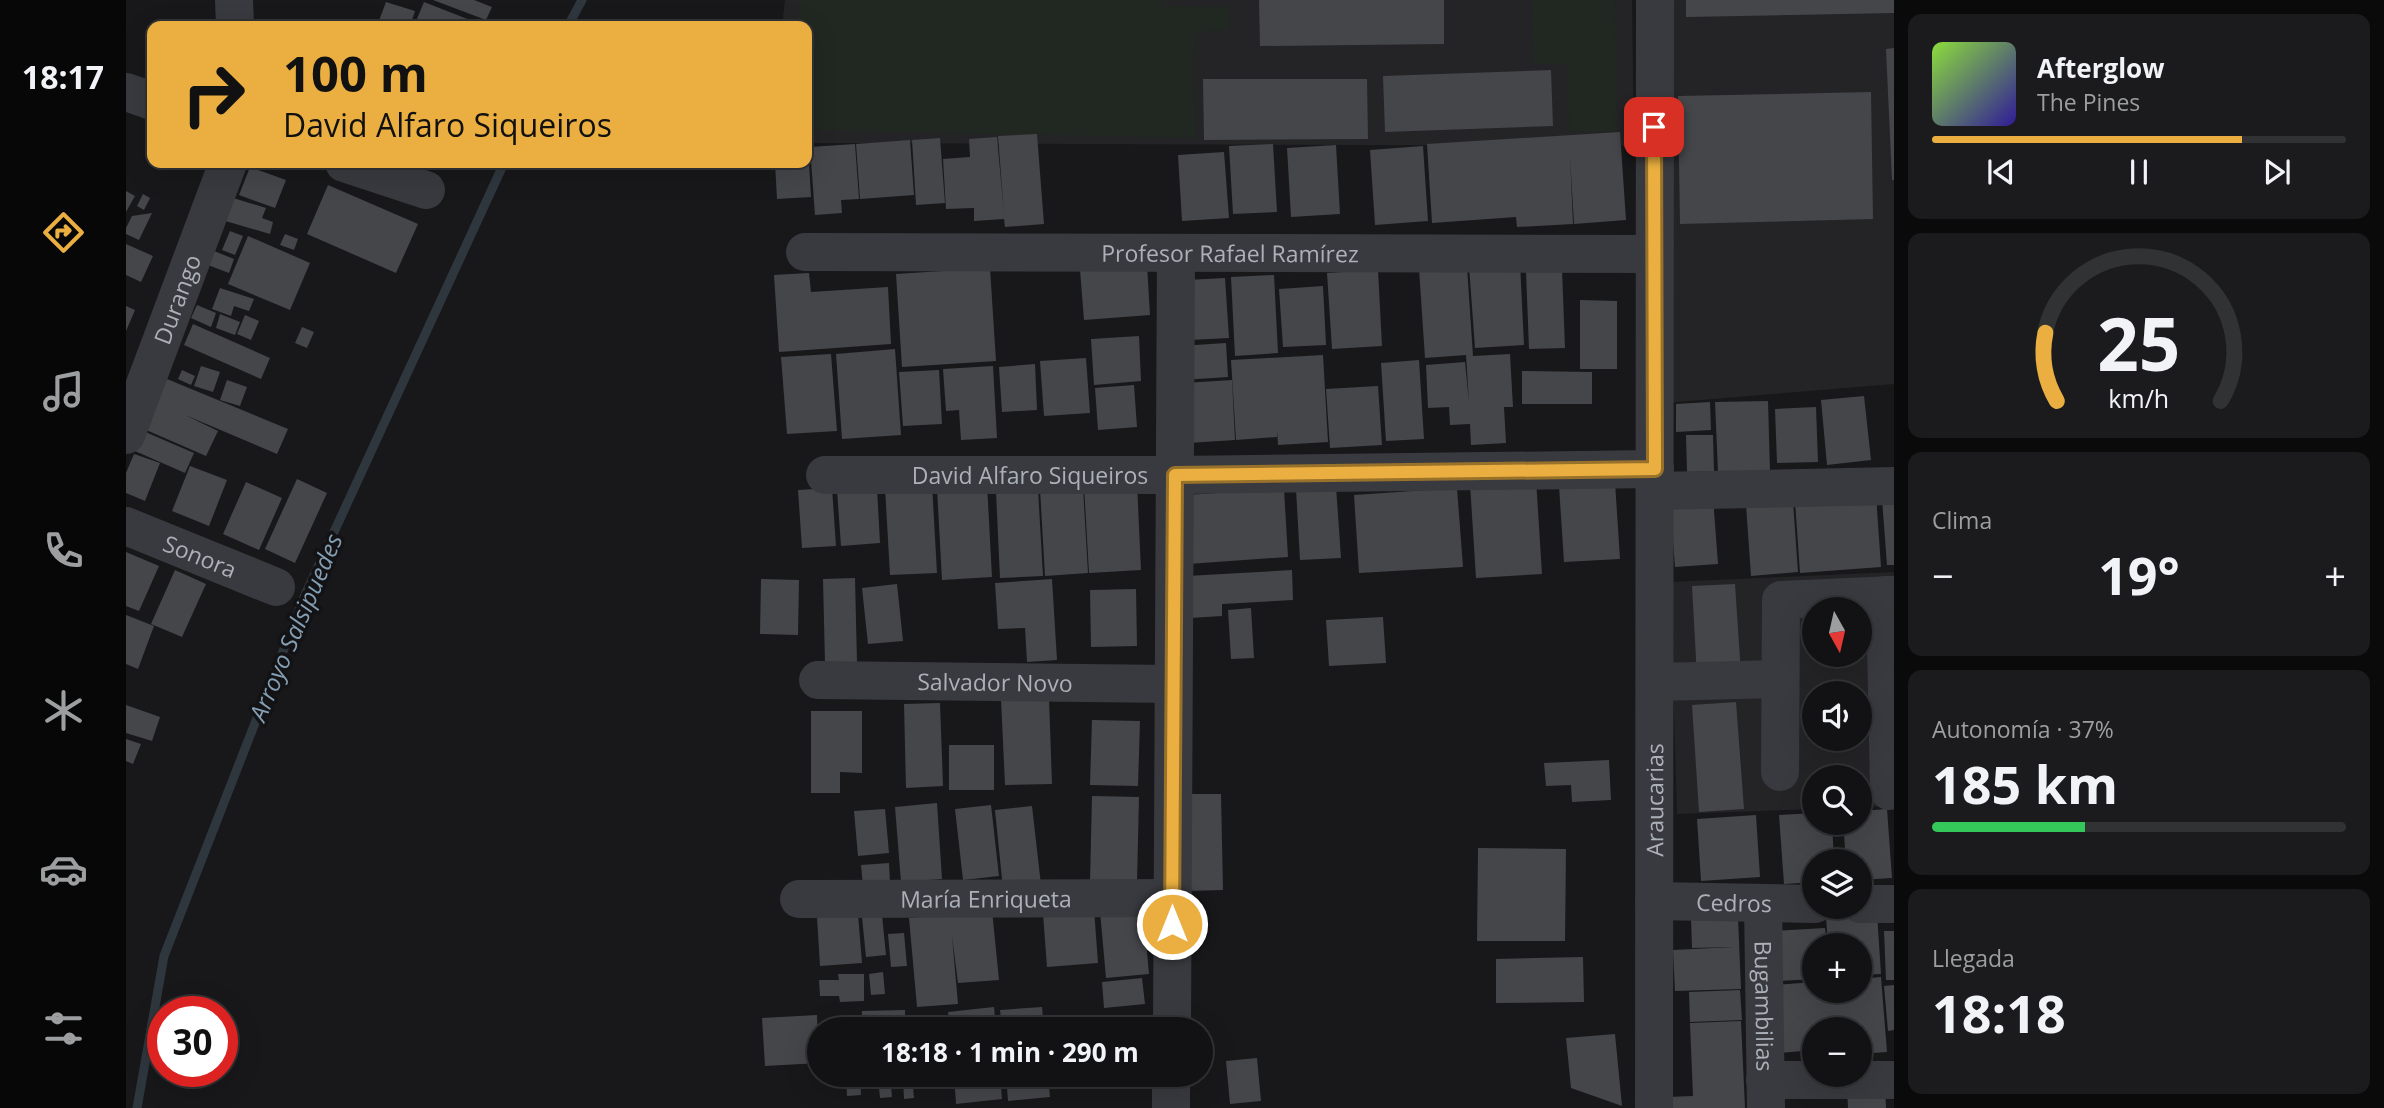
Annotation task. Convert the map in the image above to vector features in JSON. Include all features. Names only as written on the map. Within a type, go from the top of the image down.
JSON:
[{"type":"street","points":[[234,0],[235,21]]},
{"type":"street","name":"Araucarias","points":[[1654,1108],[1655,0]]},
{"type":"street","points":[[126,92],[147,99]]},
{"type":"street","name":"Durango","points":[[126,435],[226,168]]},
{"type":"street","points":[[359,168],[426,190]]},
{"type":"street","name":"Profesor Rafael Ramírez","points":[[805,252],[1654,254]]},
{"type":"street","points":[[1172,1017],[1176,253]]},
{"type":"street","name":"David Alfaro Siqueiros","points":[[825,475],[1175,475],[1655,480]]},
{"type":"street","points":[[1655,480],[1894,486]]},
{"type":"street","name":"Sonora","points":[[126,526],[276,587]]},
{"type":"street","points":[[1780,772],[1781,600],[1889,595],[1889,791]]},
{"type":"street","name":"Salvador Novo","points":[[818,680],[1173,684]]},
{"type":"street","points":[[1655,682],[1780,680]]},
{"type":"street","name":"María Enriqueta","points":[[799,899],[1172,898]]},
{"type":"street","name":"Cedros","points":[[1654,901],[1802,904]]},
{"type":"street","name":"Bugambilias","points":[[1763,904],[1765,1094]]},
{"type":"street","points":[[1872,904],[1894,904]]},
{"type":"street","points":[[1765,1094],[1894,1080]]},
{"type":"street","points":[[1171,1087],[1171,1108]]},
{"type":"shaded area","points":[[785,0],[1632,0],[1634,146],[812,143],[812,21],[783,21]]},
{"type":"shaded area","points":[[800,0],[1161,0],[1161,6],[1229,7],[1230,29],[1195,33],[1195,138],[812,130],[812,21],[798,21]]},
{"type":"shaded area","points":[[1533,0],[1615,0],[1617,131],[1569,132],[1568,64],[1534,64]]},
{"type":"shaded area","points":[[1672,0],[1894,0],[1894,384],[1664,403]]},
{"type":"shaded area","points":[[1894,572],[1894,806],[1872,807],[1872,765],[1802,765],[1802,809],[1677,814],[1670,582]]},
{"type":"building","points":[[433,0],[474,0],[492,7],[486,20]]},
{"type":"building","points":[[1259,0],[1444,0],[1444,44],[1260,46]]},
{"type":"building","points":[[1686,0],[1894,0],[1894,13],[1686,17]]},
{"type":"building","points":[[386,2],[415,11],[412,21],[379,21]]},
{"type":"building","points":[[424,2],[472,21],[416,21]]},
{"type":"building","points":[[1894,48],[1894,180],[1892,180],[1886,49]]},
{"type":"building","points":[[1551,70],[1553,126],[1385,132],[1383,76]]},
{"type":"building","points":[[1203,79],[1367,79],[1368,139],[1204,140]]},
{"type":"building","points":[[1871,92],[1873,219],[1680,224],[1678,96]]},
{"type":"building","points":[[1620,132],[1626,220],[1574,224],[1570,156],[1573,224],[1517,227],[1516,217],[1432,223],[1427,144]]},
{"type":"building","points":[[1037,134],[1044,224],[1005,227],[1004,219],[974,221],[974,208],[946,209],[943,159],[970,157],[969,139],[997,137],[1004,214],[998,136]]},
{"type":"building","points":[[940,138],[945,203],[916,205],[912,140]]},
{"type":"building","points":[[910,140],[914,195],[860,199],[856,144]]},
{"type":"building","points":[[855,144],[859,199],[841,200],[842,213],[815,215],[812,147]]},
{"type":"building","points":[[1273,144],[1277,212],[1233,214],[1229,146]]},
{"type":"building","points":[[1336,145],[1340,214],[1291,217],[1287,148]]},
{"type":"building","points":[[1423,146],[1428,221],[1375,225],[1370,150]]},
{"type":"building","points":[[1224,152],[1229,218],[1182,221],[1178,155]]},
{"type":"building","points":[[250,168],[286,180],[275,208],[239,195]]},
{"type":"building","points":[[775,168],[809,168],[811,197],[777,199]]},
{"type":"building","points":[[328,185],[418,224],[396,273],[307,234]]},
{"type":"building","points":[[126,191],[135,196],[126,212]]},
{"type":"building","points":[[143,194],[150,198],[144,210],[137,206]]},
{"type":"building","points":[[230,197],[266,208],[262,218],[273,222],[270,234],[222,220]]},
{"type":"building","points":[[152,213],[139,240],[126,234],[132,216]]},
{"type":"building","points":[[230,231],[243,236],[235,255],[222,250]]},
{"type":"building","points":[[285,234],[298,239],[294,250],[280,245]]},
{"type":"building","points":[[248,236],[310,263],[290,310],[228,284]]},
{"type":"building","points":[[126,244],[153,256],[141,282],[126,275]]},
{"type":"building","points":[[214,251],[234,259],[229,273],[208,265]]},
{"type":"building","points":[[1520,263],[1524,345],[1475,348],[1469,266]]},
{"type":"building","points":[[1147,265],[1150,315],[1084,320],[1080,270]]},
{"type":"building","points":[[1467,267],[1473,356],[1510,354],[1513,407],[1504,407],[1506,443],[1471,445],[1470,424],[1450,425],[1449,407],[1428,408],[1426,365],[1465,362],[1469,402],[1466,355],[1425,358],[1419,269]]},
{"type":"building","points":[[990,268],[996,361],[902,367],[896,274]]},
{"type":"building","points":[[1562,269],[1565,348],[1529,349],[1526,271]]},
{"type":"building","points":[[1378,270],[1382,346],[1332,349],[1327,273]]},
{"type":"building","points":[[809,273],[811,292],[888,287],[891,344],[779,352],[774,275]]},
{"type":"building","points":[[1274,275],[1278,353],[1235,356],[1231,277]]},
{"type":"building","points":[[1225,278],[1229,338],[1190,340],[1186,280]]},
{"type":"building","points":[[1323,286],[1326,345],[1283,347],[1279,289]]},
{"type":"building","points":[[220,288],[254,299],[249,311],[234,306],[231,316],[212,309]]},
{"type":"building","points":[[1580,300],[1617,301],[1617,369],[1580,369]]},
{"type":"building","points":[[197,305],[216,313],[211,327],[191,318]]},
{"type":"building","points":[[126,306],[135,310],[126,331]]},
{"type":"building","points":[[220,314],[240,322],[235,335],[216,328]]},
{"type":"building","points":[[245,315],[259,321],[251,340],[237,334]]},
{"type":"building","points":[[193,324],[270,358],[261,379],[184,345]]},
{"type":"building","points":[[302,327],[314,332],[307,348],[295,343]]},
{"type":"building","points":[[1139,336],[1141,381],[1094,385],[1091,339]]},
{"type":"building","points":[[1226,343],[1228,377],[1182,380],[1180,346]]},
{"type":"building","points":[[895,349],[901,435],[842,439],[836,354]]},
{"type":"building","points":[[831,354],[837,431],[787,434],[781,357]]},
{"type":"building","points":[[1323,355],[1328,442],[1278,445],[1277,429],[1277,437],[1236,440],[1231,360]]},
{"type":"building","points":[[1086,358],[1090,413],[1044,416],[1040,361]]},
{"type":"building","points":[[1419,360],[1424,439],[1386,441],[1381,363]]},
{"type":"building","points":[[1035,364],[1037,410],[1002,412],[999,367]]},
{"type":"building","points":[[201,366],[220,372],[213,392],[194,386]]},
{"type":"building","points":[[993,366],[997,438],[961,440],[959,410],[946,411],[943,369]]},
{"type":"building","points":[[182,370],[195,376],[191,385],[178,379]]},
{"type":"building","points":[[939,370],[942,424],[903,426],[899,372]]},
{"type":"building","points":[[1522,371],[1592,372],[1592,404],[1522,404]]},
{"type":"building","points":[[167,379],[288,429],[277,454],[185,415],[218,431],[206,456],[144,429]]},
{"type":"building","points":[[227,380],[247,387],[240,406],[220,400]]},
{"type":"building","points":[[1232,380],[1235,440],[1188,443],[1184,383]]},
{"type":"building","points":[[1134,385],[1137,427],[1098,430],[1095,388]]},
{"type":"building","points":[[1378,386],[1382,445],[1330,448],[1326,389]]},
{"type":"building","points":[[1864,396],[1871,460],[1827,465],[1821,400]]},
{"type":"building","points":[[1768,401],[1770,471],[1718,472],[1715,402]]},
{"type":"building","points":[[1710,402],[1711,430],[1676,432],[1676,404]]},
{"type":"building","points":[[1816,407],[1818,462],[1777,463],[1775,409]]},
{"type":"building","points":[[143,431],[194,453],[185,473],[135,451]]},
{"type":"building","points":[[1686,435],[1713,435],[1714,471],[1687,472]]},
{"type":"building","points":[[134,454],[160,463],[145,501],[126,493],[126,473]]},
{"type":"building","points":[[190,466],[227,480],[209,526],[172,511]]},
{"type":"building","points":[[297,479],[327,493],[295,563],[265,549]]},
{"type":"building","points":[[1536,479],[1542,574],[1476,578],[1470,484]]},
{"type":"building","points":[[246,482],[282,498],[259,550],[223,534]]},
{"type":"building","points":[[1615,482],[1620,559],[1564,562],[1559,486]]},
{"type":"building","points":[[1137,483],[1141,570],[1089,573],[1084,486]]},
{"type":"building","points":[[932,484],[937,573],[890,575],[885,487]]},
{"type":"building","points":[[987,484],[992,577],[942,580],[937,488]]},
{"type":"building","points":[[1336,486],[1341,558],[1300,560],[1296,489]]},
{"type":"building","points":[[1083,487],[1088,573],[1045,576],[1040,489]]},
{"type":"building","points":[[832,488],[836,546],[802,548],[798,490]]},
{"type":"building","points":[[877,488],[880,543],[841,546],[837,490]]},
{"type":"building","points":[[1457,488],[1463,567],[1359,573],[1354,495]]},
{"type":"building","points":[[1038,489],[1043,576],[1000,578],[996,492]]},
{"type":"building","points":[[1284,489],[1288,557],[1188,564],[1184,495]]},
{"type":"building","points":[[1876,495],[1881,567],[1800,573],[1795,501]]},
{"type":"building","points":[[1713,497],[1718,564],[1675,567],[1670,500]]},
{"type":"building","points":[[1894,498],[1894,565],[1887,565],[1882,499]]},
{"type":"building","points":[[1793,502],[1798,572],[1751,576],[1746,505]]},
{"type":"building","points":[[126,552],[159,566],[139,611],[126,606]]},
{"type":"building","points":[[175,570],[206,584],[182,637],[151,624]]},
{"type":"building","points":[[1292,570],[1293,600],[1222,604],[1222,616],[1190,618],[1187,576]]},
{"type":"building","points":[[855,578],[857,663],[825,664],[823,579]]},
{"type":"building","points":[[761,579],[799,580],[798,635],[760,634]]},
{"type":"building","points":[[1052,579],[1057,660],[1027,662],[1025,628],[998,629],[995,583]]},
{"type":"building","points":[[897,584],[903,641],[868,644],[862,588]]},
{"type":"building","points":[[1735,584],[1741,674],[1697,677],[1692,586]]},
{"type":"building","points":[[1136,589],[1137,646],[1091,647],[1090,590]]},
{"type":"building","points":[[1251,608],[1254,658],[1231,659],[1228,610]]},
{"type":"building","points":[[126,615],[154,626],[138,669],[126,664]]},
{"type":"building","points":[[1383,617],[1386,663],[1329,666],[1326,620]]},
{"type":"building","points":[[1049,698],[1052,784],[1005,785],[1001,699]]},
{"type":"building","points":[[1736,702],[1744,809],[1699,812],[1692,705]]},
{"type":"building","points":[[940,703],[943,786],[906,788],[904,704]]},
{"type":"building","points":[[126,705],[160,717],[152,741],[126,733]]},
{"type":"building","points":[[811,711],[862,711],[862,773],[840,772],[840,793],[811,793]]},
{"type":"building","points":[[1092,720],[1140,721],[1138,786],[1090,785]]},
{"type":"building","points":[[126,739],[141,744],[133,764],[126,761]]},
{"type":"building","points":[[949,745],[994,745],[994,790],[949,790]]},
{"type":"building","points":[[1609,760],[1611,800],[1572,802],[1571,785],[1546,786],[1544,763]]},
{"type":"building","points":[[1185,794],[1221,794],[1223,890],[1186,891]]},
{"type":"building","points":[[1092,796],[1139,797],[1137,883],[1090,882]]},
{"type":"building","points":[[937,803],[942,879],[901,882],[895,807]]},
{"type":"building","points":[[991,805],[999,876],[963,880],[955,809]]},
{"type":"building","points":[[1032,806],[1041,885],[1003,889],[995,810]]},
{"type":"building","points":[[885,809],[889,853],[858,856],[854,811]]},
{"type":"building","points":[[1887,809],[1892,878],[1872,879],[1872,849],[1845,849],[1844,835],[1872,835],[1872,810]]},
{"type":"building","points":[[1802,814],[1802,835],[1833,835],[1833,849],[1802,849],[1802,883],[1784,884],[1779,815]]},
{"type":"building","points":[[1756,815],[1760,877],[1701,881],[1697,819]]},
{"type":"building","points":[[1478,848],[1566,849],[1565,941],[1477,941]]},
{"type":"building","points":[[889,863],[890,883],[863,886],[861,865]]},
{"type":"building","points":[[1143,907],[1149,974],[1106,978],[1100,911]]},
{"type":"building","points":[[1094,909],[1098,963],[1047,967],[1043,914]]},
{"type":"building","points":[[992,910],[999,980],[958,983],[952,936],[958,1004],[917,1007],[909,918]]},
{"type":"building","points":[[1872,913],[1877,913],[1881,974],[1872,974],[1872,933],[1827,933],[1826,919],[1872,919]]},
{"type":"building","points":[[858,914],[862,963],[820,966],[817,917]]},
{"type":"building","points":[[882,915],[886,955],[866,957],[862,917]]},
{"type":"building","points":[[1738,917],[1741,989],[1675,991],[1673,950],[1734,947],[1692,948],[1691,918]]},
{"type":"building","points":[[1825,928],[1826,933],[1802,933],[1802,980],[1778,981],[1774,931]]},
{"type":"building","points":[[1884,931],[1894,931],[1894,980],[1886,980]]},
{"type":"building","points":[[904,933],[907,966],[891,967],[888,934]]},
{"type":"building","points":[[1583,957],[1584,1002],[1496,1003],[1496,959]]},
{"type":"building","points":[[883,972],[885,994],[871,995],[869,974]]},
{"type":"building","points":[[838,974],[864,974],[864,1001],[840,1002],[839,996],[820,996],[819,980],[839,980]]},
{"type":"building","points":[[1881,977],[1887,1052],[1872,1053],[1872,1017],[1802,1017],[1802,1051],[1779,1053],[1774,985],[1802,983],[1802,1003],[1872,1003],[1872,978]]},
{"type":"building","points":[[1142,978],[1145,1004],[1104,1008],[1102,982]]},
{"type":"building","points":[[1894,985],[1894,1030],[1888,1031],[1884,986]]},
{"type":"building","points":[[1740,990],[1742,1020],[1690,1022],[1689,992]]},
{"type":"building","points":[[994,1007],[995,1017],[949,1017],[948,1012]]},
{"type":"building","points":[[1042,1007],[1043,1017],[1001,1017],[1000,1010]]},
{"type":"building","points":[[905,1010],[905,1017],[862,1017],[862,1011]]},
{"type":"building","points":[[817,1015],[807,1017],[807,1064],[765,1066],[762,1018]]},
{"type":"building","points":[[1741,1021],[1745,1108],[1668,1108],[1668,1097],[1693,1096],[1690,1023]]},
{"type":"building","points":[[1615,1034],[1622,1106],[1571,1088],[1566,1038]]},
{"type":"building","points":[[1257,1058],[1261,1101],[1230,1104],[1226,1061]]},
{"type":"building","points":[[847,1087],[861,1087],[861,1095],[847,1096]]},
{"type":"building","points":[[879,1087],[891,1087],[892,1097],[880,1098]]},
{"type":"building","points":[[903,1087],[913,1087],[914,1098],[904,1099]]},
{"type":"building","points":[[955,1087],[1001,1087],[1002,1099],[956,1104]]},
{"type":"building","points":[[1007,1087],[1049,1087],[1050,1097],[1008,1101]]},
{"type":"building","points":[[1885,1087],[1886,1108],[1848,1108],[1847,1089]]},
{"type":"waterway","name":"Arroyo Salsipuedes","points":[[571,21],[582,0]]},
{"type":"waterway","name":"Arroyo Salsipuedes","points":[[137,1108],[164,956],[305,595],[502,168]]},
{"type":"route","points":[[1172,924],[1175,475],[1655,469],[1654,127]]}]
